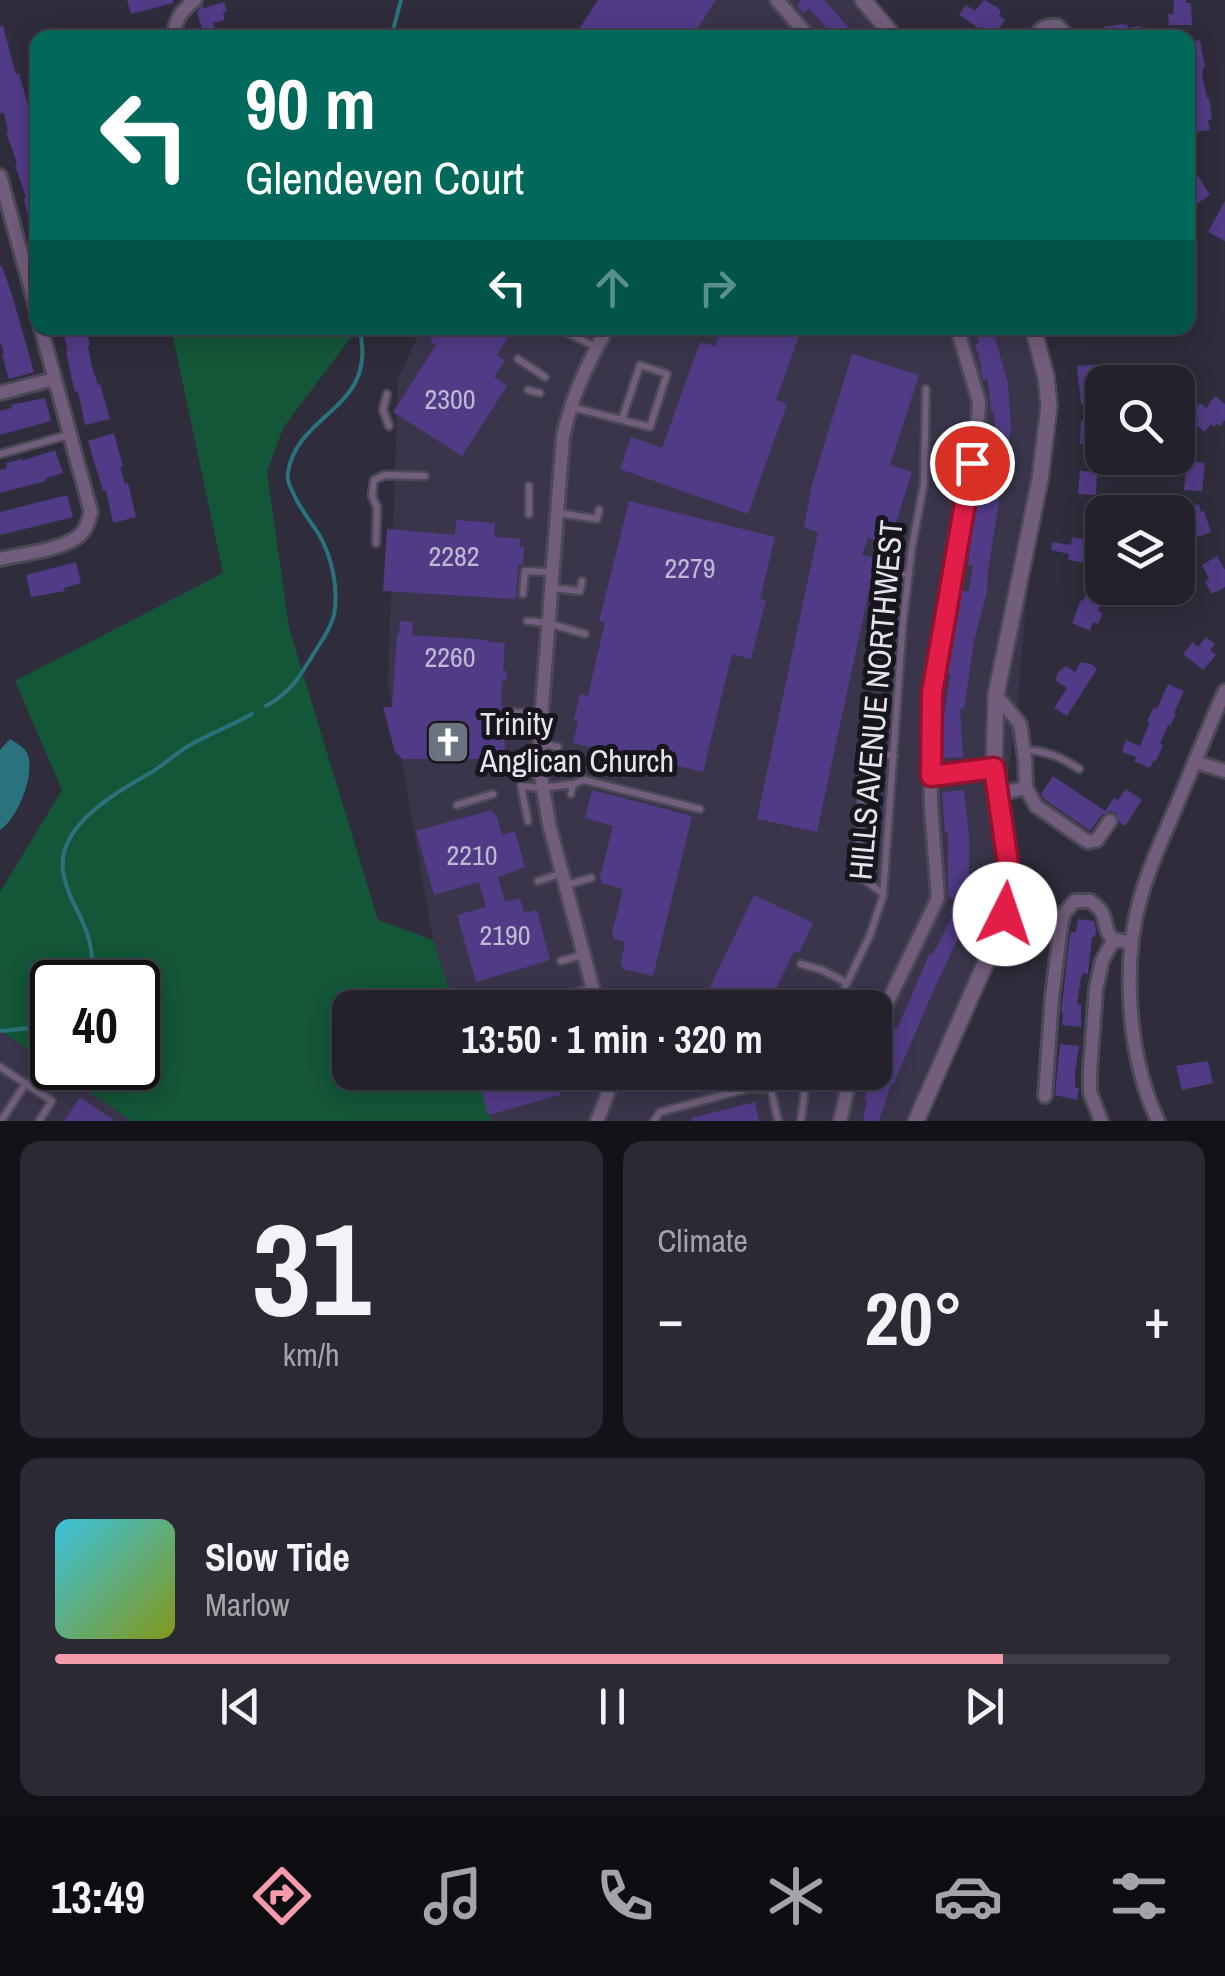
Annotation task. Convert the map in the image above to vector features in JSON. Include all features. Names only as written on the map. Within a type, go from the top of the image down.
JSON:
[{"type":"street","points":[[174,30],[179,16],[194,0]]},
{"type":"street","points":[[777,0],[803,30]]},
{"type":"street","points":[[863,0],[889,30]]},
{"type":"street","points":[[0,176],[30,287]]},
{"type":"street","points":[[0,560],[64,544],[79,536],[87,526],[90,512],[43,335]]},
{"type":"street","points":[[593,988],[548,824],[540,744],[563,437],[582,375],[604,335]]},
{"type":"street","points":[[892,993],[938,898],[931,776],[932,693],[979,402],[959,335]]},
{"type":"street","points":[[916,1121],[1005,914],[1009,870],[994,768],[996,695],[1048,424],[1046,376],[1034,335]]},
{"type":"street","points":[[0,392],[54,379]]},
{"type":"street","points":[[1158,1121],[1143,1084],[1137,1053],[1132,943],[1141,896],[1225,691]]},
{"type":"street","points":[[996,695],[1020,724],[1026,788],[1036,806],[1088,842],[1097,840],[1110,821]]},
{"type":"street","points":[[1195,762],[1225,770]]},
{"type":"street","points":[[931,776],[994,768]]},
{"type":"street","points":[[997,794],[1026,788]]},
{"type":"street","points":[[1045,1096],[1052,997],[1061,925],[1068,907],[1082,899],[1096,905],[1104,914],[1108,935],[1132,943]]},
{"type":"street","points":[[1098,1120],[1090,1092],[1096,990],[1102,961],[1114,940]]},
{"type":"street","points":[[597,1121],[608,1090]]},
{"type":"street","points":[[840,1121],[847,1090]]},
{"type":"lane","points":[[572,335],[596,347]]},
{"type":"lane","points":[[518,359],[545,377]]},
{"type":"lane","points":[[570,407],[650,427],[667,374],[640,365],[622,419]]},
{"type":"lane","name":"HILLS AVENUE NORTHWEST","points":[[844,990],[870,934],[883,894],[903,621],[924,483],[926,389]]},
{"type":"lane","points":[[528,390],[540,393]]},
{"type":"lane","points":[[387,394],[383,410],[390,426]]},
{"type":"lane","points":[[0,454],[69,435]]},
{"type":"lane","points":[[376,543],[374,480],[386,475],[425,476]]},
{"type":"lane","points":[[529,486],[529,514]]},
{"type":"lane","points":[[556,513],[597,519],[599,510]]},
{"type":"lane","points":[[523,594],[525,571],[552,572]]},
{"type":"lane","points":[[889,575],[909,574]]},
{"type":"lane","points":[[551,588],[580,591],[582,582]]},
{"type":"lane","points":[[527,621],[548,622],[584,634]]},
{"type":"lane","points":[[507,713],[542,712]]},
{"type":"lane","points":[[865,732],[858,869],[862,878],[883,894]]},
{"type":"lane","points":[[540,744],[558,747]]},
{"type":"lane","points":[[863,750],[894,756]]},
{"type":"lane","points":[[1024,750],[1044,751],[1080,769]]},
{"type":"lane","points":[[526,763],[541,761]]},
{"type":"lane","points":[[528,822],[521,786],[542,788],[584,780],[700,809]]},
{"type":"lane","points":[[571,794],[573,784]]},
{"type":"lane","points":[[457,804],[493,794]]},
{"type":"lane","points":[[538,881],[590,878]]},
{"type":"lane","points":[[562,961],[584,955]]},
{"type":"lane","points":[[801,964],[847,983]]},
{"type":"lane","points":[[585,990],[593,988]]},
{"type":"lane","points":[[0,1067],[52,1101],[39,1121]]},
{"type":"lane","points":[[1,1121],[26,1084]]},
{"type":"lane","points":[[654,1121],[660,1112],[750,1088],[772,1089],[778,1121]]},
{"type":"lane","points":[[801,1121],[805,1090]]},
{"type":"shaded area","points":[[604,0],[867,0],[891,30],[583,30]]},
{"type":"shaded area","points":[[418,335],[1024,335],[1044,398],[1018,698],[996,869],[996,944],[914,1121],[491,1121],[481,1090],[892,1090],[892,990],[449,990],[433,940],[388,682],[398,379]]},
{"type":"shaded area","points":[[0,1030],[30,1052],[30,1090],[87,1090],[137,1121],[0,1121]]},
{"type":"green space","points":[[172,335],[353,335],[283,428],[267,472],[289,628],[378,920],[433,940],[449,990],[332,990],[332,1090],[481,1090],[491,1121],[132,1121],[86,1090],[160,1090],[160,960],[30,960],[30,1051],[0,1030],[0,892],[62,790],[15,681],[223,573]]},
{"type":"water","points":[[10,739],[27,753],[29,774],[18,807],[0,830],[0,750]]},
{"type":"building","points":[[127,0],[173,0],[173,3],[131,14]]},
{"type":"building","points":[[598,0],[716,0],[696,30],[578,30]]},
{"type":"building","points":[[801,0],[824,0],[851,30],[828,30],[809,8],[804,14],[797,6]]},
{"type":"building","points":[[984,0],[997,7],[999,16],[1005,20],[998,30],[986,30],[959,15],[966,5],[975,11]]},
{"type":"building","points":[[1174,0],[1191,3],[1192,25],[1169,25],[1168,14],[1173,14]]},
{"type":"building","points":[[224,2],[225,20],[213,23],[215,30],[203,30],[197,12],[203,5],[204,8]]},
{"type":"building","points":[[1122,24],[1128,28],[1140,26],[1140,30],[1104,30]]},
{"type":"building","points":[[3,26],[30,113],[30,222],[4,113],[0,113]]},
{"type":"building","points":[[1200,40],[1205,68],[1202,75],[1212,119],[1208,120],[1210,130],[1195,132],[1195,41]]},
{"type":"building","points":[[1195,172],[1210,195],[1195,205]]},
{"type":"building","points":[[1225,201],[1225,241],[1208,232]]},
{"type":"building","points":[[0,266],[34,372],[9,379],[0,341]]},
{"type":"building","points":[[64,335],[88,335],[91,363],[110,419],[85,425]]},
{"type":"building","points":[[427,335],[510,335],[497,355],[505,360],[494,377],[507,386],[462,456],[393,412],[436,345],[430,341],[432,338]]},
{"type":"building","points":[[719,335],[799,335],[776,400],[787,404],[748,514],[620,469],[631,437],[662,448],[700,342],[715,346]]},
{"type":"building","points":[[976,335],[994,335],[1008,383],[1011,428],[987,591],[974,641],[964,709],[960,709],[963,757],[942,758],[942,716],[950,674],[946,674],[961,591],[969,591],[972,523],[976,504],[981,504],[995,429],[988,379],[983,380],[975,344],[979,343]]},
{"type":"building","points":[[852,354],[919,375],[890,465],[912,472],[889,544],[868,538],[862,555],[876,558],[817,832],[757,819],[818,532],[804,528],[811,488]]},
{"type":"building","points":[[1085,365],[1085,404],[1081,404],[1077,366]]},
{"type":"building","points":[[1215,396],[1225,404],[1225,420],[1220,426],[1211,424],[1205,432],[1195,424],[1195,410],[1200,403],[1206,408]]},
{"type":"building","points":[[45,398],[51,421],[0,435],[0,411]]},
{"type":"building","points":[[1081,421],[1085,421],[1085,444],[1080,444]]},
{"type":"building","points":[[114,433],[136,517],[113,523],[88,441]]},
{"type":"building","points":[[55,450],[63,473],[0,493],[0,470],[7,468],[6,463]]},
{"type":"building","points":[[1195,462],[1205,463],[1202,491],[1184,490],[1186,475],[1195,475]]},
{"type":"building","points":[[1080,471],[1097,475],[1096,495],[1078,494]]},
{"type":"building","points":[[67,495],[73,517],[0,535],[0,512]]},
{"type":"building","points":[[629,501],[775,537],[760,599],[766,600],[751,659],[732,654],[703,772],[573,743],[580,694],[588,696],[605,622],[599,621]]},
{"type":"building","points":[[1199,504],[1201,512],[1204,511],[1211,532],[1195,538],[1195,505]]},
{"type":"building","points":[[456,520],[495,523],[494,537],[520,539],[519,547],[524,547],[523,565],[518,565],[516,599],[383,591],[387,529],[455,535]]},
{"type":"building","points":[[1072,537],[1085,539],[1085,563],[1068,560],[1069,554],[1051,550],[1052,542],[1071,545]]},
{"type":"building","points":[[1217,556],[1225,570],[1225,587],[1212,594],[1202,565]]},
{"type":"building","points":[[76,562],[81,583],[64,588],[65,591],[31,597],[26,575]]},
{"type":"building","points":[[1085,596],[1085,605],[1101,605],[1098,611],[1103,613],[1090,631],[1072,623]]},
{"type":"building","points":[[400,621],[413,622],[412,635],[505,643],[503,671],[507,671],[506,681],[502,681],[501,706],[506,706],[500,712],[506,720],[504,759],[403,759],[395,752],[383,707],[392,707]]},
{"type":"building","points":[[1206,637],[1215,644],[1210,650],[1216,655],[1203,670],[1183,654],[1193,642],[1198,647]]},
{"type":"building","points":[[1081,662],[1097,669],[1067,716],[1054,708],[1067,688],[1055,680],[1066,666],[1075,672]]},
{"type":"building","points":[[1168,684],[1184,691],[1150,768],[1122,752],[1126,740],[1140,746],[1150,722],[1147,721]]},
{"type":"building","points":[[1053,776],[1105,811],[1126,789],[1142,800],[1125,826],[1110,811],[1090,831],[1044,799],[1041,794]]},
{"type":"building","points":[[592,790],[692,816],[653,976],[623,969],[625,942],[614,939],[612,933],[623,889],[602,883],[600,877],[613,826],[585,818]]},
{"type":"building","points":[[964,790],[969,881],[975,882],[973,898],[893,1085],[892,1035],[952,915],[949,914],[955,899],[948,898],[948,832],[945,833],[942,792]]},
{"type":"building","points":[[492,810],[502,835],[515,831],[525,867],[498,877],[505,902],[520,898],[524,913],[537,910],[550,960],[476,982],[457,915],[486,907],[479,882],[434,895],[416,831]]},
{"type":"building","points":[[754,895],[813,923],[776,990],[709,990]]},
{"type":"building","points":[[1078,919],[1094,921],[1096,929],[1088,974],[1081,977],[1077,1004],[1081,1005],[1081,1027],[1062,1025],[1061,1013],[1069,941],[1071,932],[1076,932]]},
{"type":"building","points":[[1060,1044],[1079,1046],[1077,1100],[1055,1095]]},
{"type":"building","points":[[1208,1061],[1213,1083],[1182,1090],[1176,1066]]},
{"type":"building","points":[[482,1090],[559,1090],[560,1095],[488,1115]]},
{"type":"building","points":[[868,1090],[889,1090],[879,1121],[863,1119],[867,1101],[864,1100]]},
{"type":"building","points":[[80,1097],[115,1121],[64,1121]]},
{"type":"building","points":[[755,1102],[759,1121],[691,1118]]},
{"type":"waterway","points":[[393,30],[401,0]]},
{"type":"waterway","points":[[266,706],[295,682],[334,615],[335,584],[327,552],[297,501],[288,472],[306,435],[335,408],[358,376],[362,355],[360,335]]},
{"type":"waterway","points":[[92,960],[90,942],[63,871],[63,855],[78,826],[118,792],[190,745],[252,714]]},
{"type":"waterway","points":[[0,1031],[30,1028]]},
{"type":"place","name":"Trinity Anglican Church","points":[[448,742]]},
{"type":"route","points":[[972,463],[932,693],[931,776],[994,768],[1009,870],[1005,914]]}]
